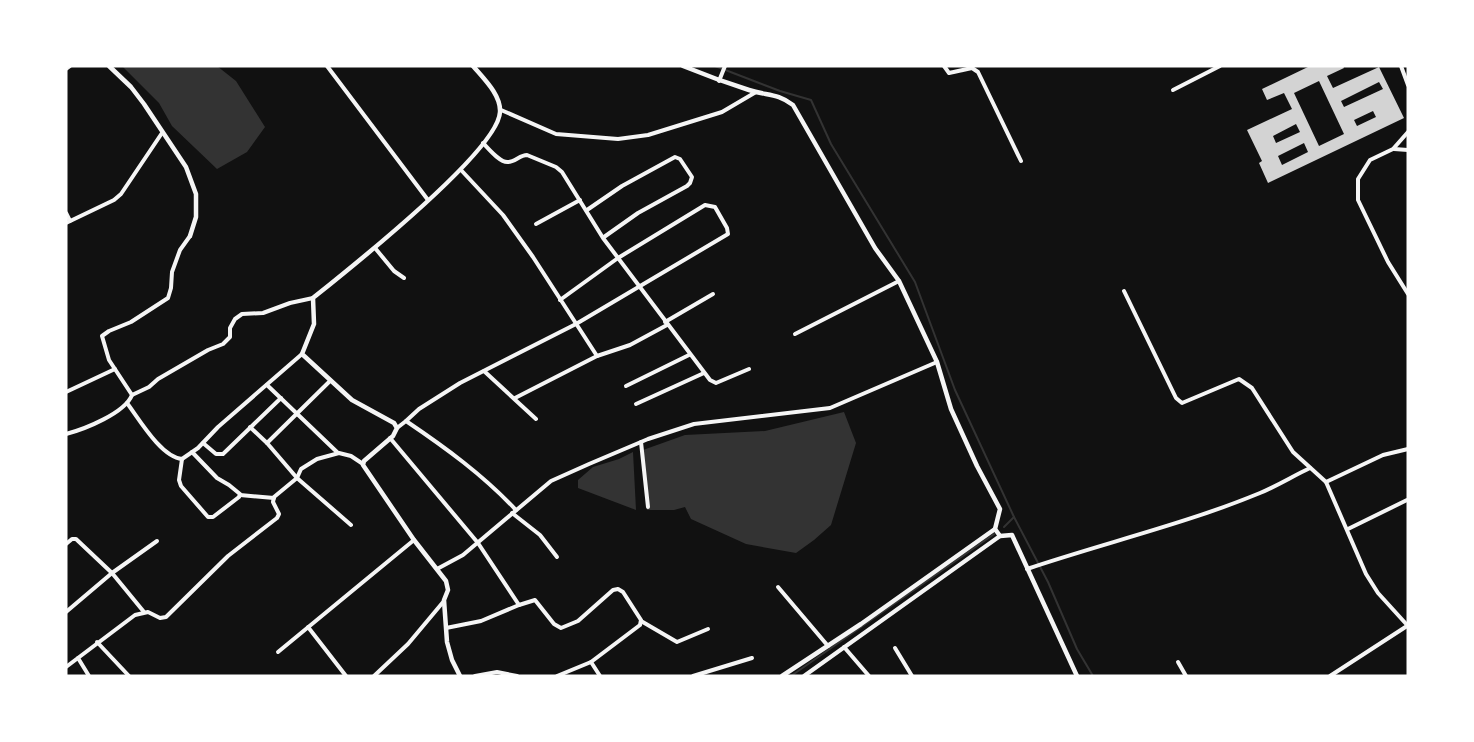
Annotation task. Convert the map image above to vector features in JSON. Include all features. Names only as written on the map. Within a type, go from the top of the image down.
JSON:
[{"type":"street","points":[[66,69],[70,66]]},
{"type":"street","points":[[109,66],[138,95],[186,167],[196,194],[196,217],[172,272],[168,298],[131,322],[102,336],[109,360],[132,395]]},
{"type":"street","points":[[327,66],[428,200]]},
{"type":"street","points":[[66,434],[106,417],[127,403],[132,395],[208,350],[223,344],[230,337],[230,328],[235,319],[242,314],[263,313],[290,303],[314,298],[375,248],[461,170],[494,129],[501,110],[498,99],[473,66]]},
{"type":"street","points":[[683,66],[719,81],[782,97],[793,105],[875,248],[899,281],[937,362],[951,409],[1000,509],[995,529],[782,676]]},
{"type":"street","points":[[719,81],[725,66]]},
{"type":"street","points":[[944,66],[949,73],[972,68],[978,72],[1021,161]]},
{"type":"street","points":[[1173,90],[1220,66]]},
{"type":"street","points":[[1401,66],[1408,85]]},
{"type":"street","points":[[501,110],[556,134],[618,139],[648,135],[722,112],[756,92]]},
{"type":"street","points":[[1408,132],[1393,148],[1370,160],[1358,179],[1358,200],[1388,262],[1408,294]]},
{"type":"street","points":[[66,213],[68,222],[114,200],[121,194],[162,133]]},
{"type":"street","points":[[483,143],[504,162],[528,155],[562,172],[603,238],[710,380],[716,383],[749,369]]},
{"type":"street","points":[[1393,148],[1408,150]]},
{"type":"street","points":[[587,210],[622,186],[675,157],[680,159],[692,177],[687,186],[638,213],[603,238]]},
{"type":"street","points":[[461,170],[503,215],[597,356]]},
{"type":"street","points":[[536,224],[580,200]]},
{"type":"street","points":[[363,464],[397,428],[419,409],[460,383],[576,324],[641,287],[728,234],[727,228],[715,207],[705,205],[618,258],[560,300]]},
{"type":"street","points":[[375,248],[404,278]]},
{"type":"street","points":[[795,333],[899,281]]},
{"type":"street","points":[[1124,291],[1176,398],[1182,403],[1239,379],[1252,388],[1293,452],[1326,482],[1372,584],[1394,613],[1408,626],[1330,676]]},
{"type":"street","points":[[515,398],[597,356],[630,345],[713,294]]},
{"type":"street","points":[[314,298],[314,324],[302,354],[182,459],[179,480],[181,486],[208,517],[213,517],[240,495],[274,498],[311,461],[339,453],[351,456],[363,464],[414,540],[437,569],[448,590],[444,600],[408,644],[374,676]]},
{"type":"street","points":[[302,354],[352,400],[394,423],[397,428]]},
{"type":"street","points":[[626,386],[689,355]]},
{"type":"street","points":[[437,569],[463,555],[551,481],[641,442],[694,424],[830,408],[937,362]]},
{"type":"street","points":[[66,392],[115,369]]},
{"type":"street","points":[[484,371],[536,419]]},
{"type":"street","points":[[636,404],[704,372]]},
{"type":"street","points":[[267,443],[330,381]]},
{"type":"street","points":[[267,385],[339,453]]},
{"type":"street","points":[[203,443],[216,454],[223,454],[281,398]]},
{"type":"street","points":[[127,403],[170,456],[182,459]]},
{"type":"street","points":[[406,421],[465,462],[492,485],[514,511],[540,535],[557,557]]},
{"type":"street","points":[[250,427],[297,477],[351,525]]},
{"type":"street","points":[[390,438],[478,543],[519,605]]},
{"type":"street","points":[[641,442],[648,507]]},
{"type":"street","points":[[1326,482],[1383,455],[1408,448]]},
{"type":"street","points":[[192,452],[217,478],[240,495]]},
{"type":"street","points":[[1027,569],[1205,514],[1263,492],[1310,468]]},
{"type":"street","points":[[66,667],[135,615],[144,612],[152,613],[160,618],[166,616],[228,556],[277,518],[279,514],[274,498]]},
{"type":"street","points":[[1348,529],[1407,500]]},
{"type":"street","points":[[995,529],[1000,536]]},
{"type":"street","points":[[804,676],[1000,536],[1012,535],[1077,676]]},
{"type":"street","points":[[66,544],[76,539],[112,573],[144,612]]},
{"type":"street","points":[[278,652],[414,540]]},
{"type":"street","points":[[66,612],[112,573],[157,541]]},
{"type":"street","points":[[778,588],[828,646]]},
{"type":"street","points":[[446,628],[481,621],[535,600],[554,624],[561,628],[578,621],[611,591],[618,589],[623,592],[641,621],[677,642],[708,629]]},
{"type":"street","points":[[444,600],[447,642],[460,676]]},
{"type":"street","points":[[557,676],[591,662],[638,627],[641,621]]},
{"type":"street","points":[[308,627],[346,676]]},
{"type":"street","points":[[97,642],[129,676]]},
{"type":"street","points":[[844,647],[869,676]]},
{"type":"street","points":[[895,648],[912,676]]},
{"type":"street","points":[[78,658],[89,676]]},
{"type":"street","points":[[693,676],[752,658]]},
{"type":"street","points":[[591,662],[599,676]]},
{"type":"street","points":[[1178,662],[1186,676]]},
{"type":"street","points":[[475,676],[497,672],[517,676]]},
{"type":"shaded area","points":[[122,66],[217,66],[236,81],[265,127],[247,152],[217,169],[172,126],[159,103]]},
{"type":"shaded area","points":[[844,412],[856,443],[831,525],[796,553],[746,544],[691,519],[685,507],[674,510],[647,510],[643,450],[685,435],[765,431]]},
{"type":"shaded area","points":[[633,452],[636,510],[578,488],[578,480],[593,467]]},
{"type":"building","points":[[1310,66],[1343,66],[1344,68],[1327,76],[1333,88],[1379,67],[1404,118],[1268,183],[1259,163],[1262,161],[1247,130],[1292,109],[1284,93],[1267,100],[1262,89]],"holes":[[[1319,81],[1344,134],[1319,146],[1294,93]],[[1379,82],[1383,89],[1344,107],[1341,101]],[[1373,111],[1376,117],[1357,126],[1354,120]],[[1296,124],[1300,132],[1276,143],[1273,136]],[[1304,143],[1308,152],[1282,165],[1278,156]]]},
{"type":"waterway","points":[[715,66],[780,91],[811,100],[831,144],[915,282],[955,390],[1014,517],[1048,582],[1077,649],[1093,676]]},
{"type":"waterway","points":[[1004,527],[1014,517]]},
{"type":"waterway","points":[[791,676],[994,534]]}]
